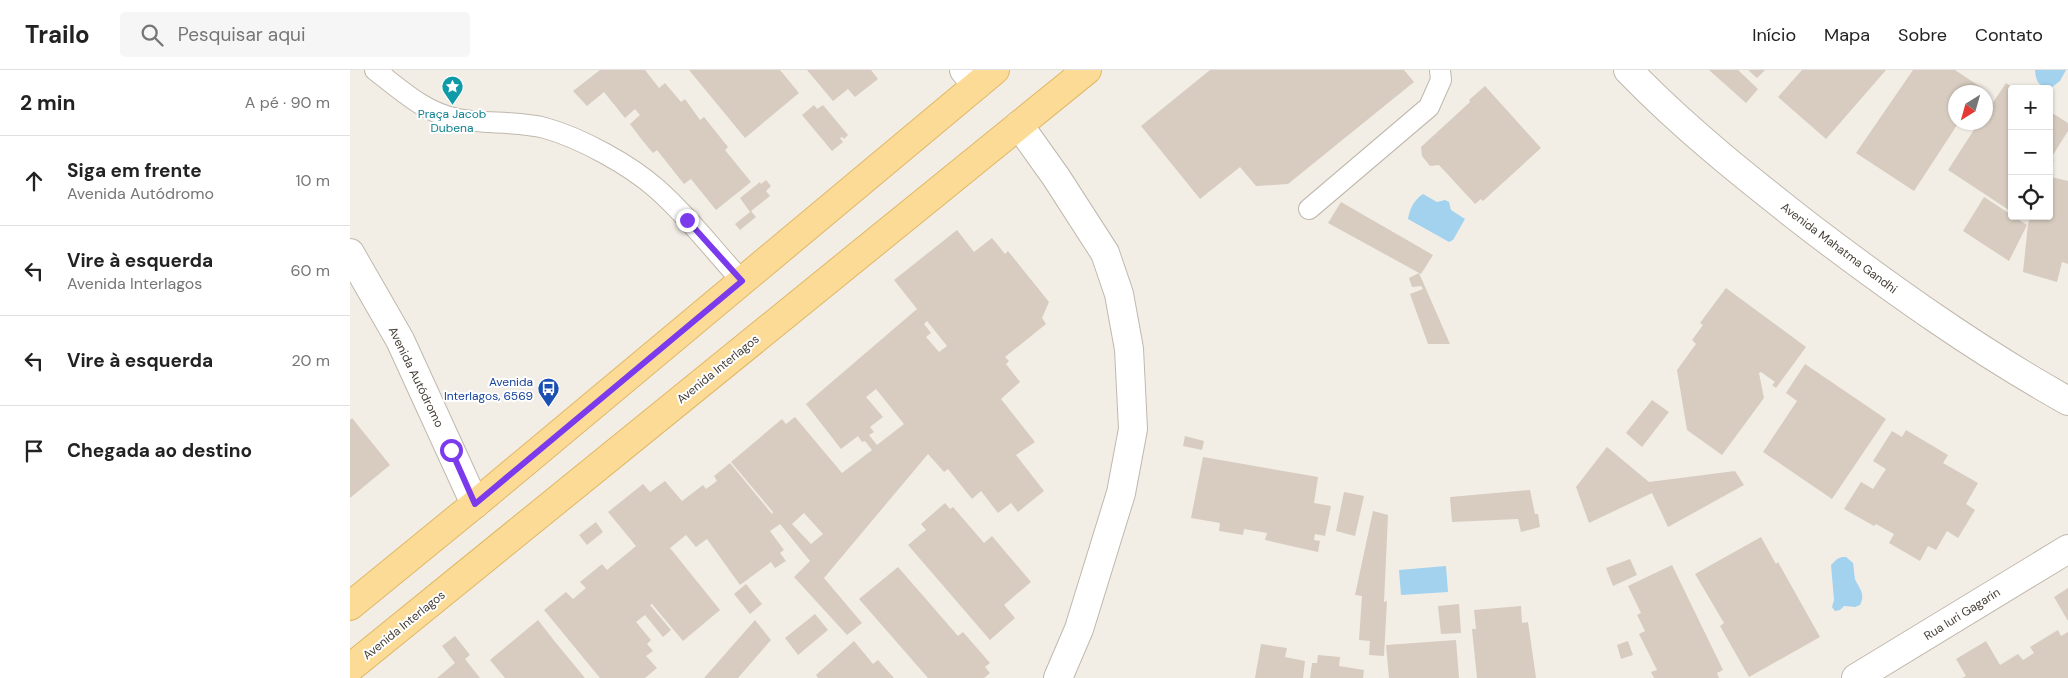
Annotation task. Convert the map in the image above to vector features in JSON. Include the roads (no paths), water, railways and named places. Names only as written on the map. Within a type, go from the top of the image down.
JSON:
[{"type":"main road","name":"Avenida Interlagos","points":[[350,668],[1087,70]]},
{"type":"main road","points":[[350,606],[742,281],[978,75]]},
{"type":"street","name":"Avenida Mahatma Gandhi","points":[[1628,70],[1662,105],[1729,164],[1885,284],[1952,331],[2020,374],[2068,401]]},
{"type":"street","points":[[1019,125],[1056,177],[1105,253],[1119,294],[1129,349],[1133,429],[1121,493],[1079,629],[1058,678]]},
{"type":"street","name":"Avenida Autódromo","points":[[350,254],[400,340],[475,504]]},
{"type":"street","name":"Rua Iuri Gagarin","points":[[1856,678],[2068,548]]},
{"type":"lane","points":[[375,70],[422,106],[442,115],[459,119],[544,128],[595,149],[628,168],[657,189],[742,281]]},
{"type":"lane","points":[[1309,209],[1429,107],[1441,80],[1440,70]]},
{"type":"water","points":[[2035,70],[2066,70],[2060,81],[2053,86],[2041,85],[2036,78]]},
{"type":"water","points":[[1423,194],[1437,202],[1445,200],[1449,202],[1451,210],[1465,219],[1453,240],[1449,242],[1408,219],[1413,205]]},
{"type":"water","points":[[1842,557],[1846,557],[1853,563],[1855,579],[1861,591],[1862,601],[1860,605],[1855,607],[1844,606],[1840,610],[1835,611],[1832,607],[1834,600],[1831,565]]},
{"type":"water","points":[[1446,566],[1448,592],[1401,595],[1399,570]]},
{"type":"place","name":"Praça Jacob Dubena","points":[[452,106]]},
{"type":"place","name":"Avenida Interlagos, 6569","points":[[549,408]]}]
